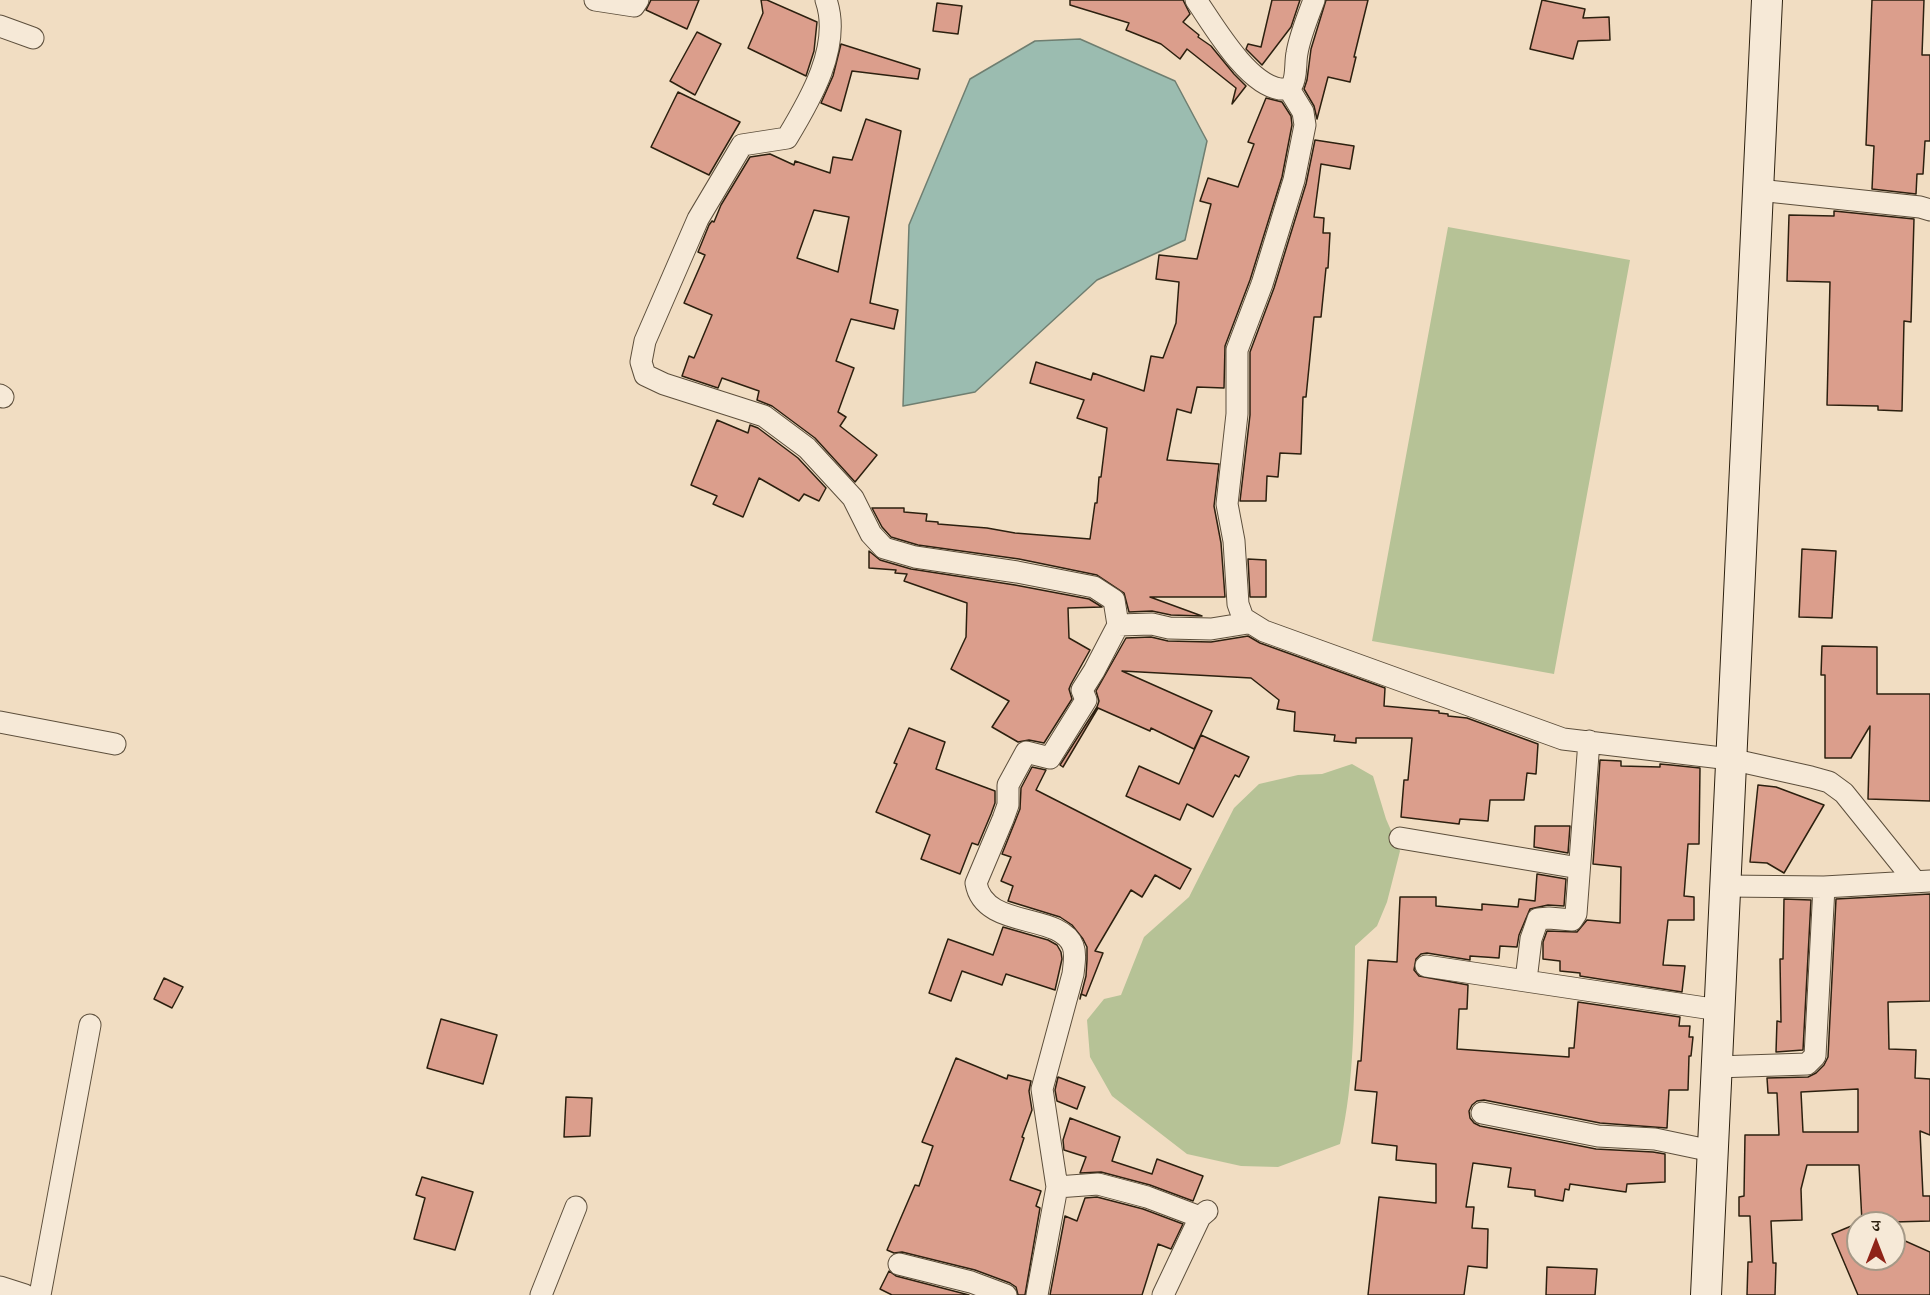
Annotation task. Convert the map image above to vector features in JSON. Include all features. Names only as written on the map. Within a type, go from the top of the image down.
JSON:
[{"type":"main road","points":[[1706,1295],[1767,0]]},
{"type":"street","points":[[595,0],[634,6],[638,0]]},
{"type":"street","points":[[826,0],[830,9],[829,38],[826,57],[812,96],[787,138],[742,145],[698,219],[645,341],[641,362],[645,375],[664,384],[764,416],[807,448],[853,498],[871,534],[884,548],[915,557],[1094,587],[1114,600],[1118,625],[1082,690],[1086,700],[1050,759],[1026,752],[1008,784],[1008,805],[1004,819],[976,884],[978,895],[986,905],[1000,912],[1064,933],[1073,946],[1075,961],[1073,974],[1042,1089],[1057,1187],[1037,1295]]},
{"type":"street","points":[[1196,0],[1237,57],[1262,81],[1273,87],[1289,88]]},
{"type":"street","points":[[1289,88],[1293,84],[1297,52],[1314,0]]},
{"type":"street","points":[[0,26],[33,38]]},
{"type":"street","points":[[1289,88],[1303,112],[1305,125],[1294,180],[1262,284],[1237,350],[1238,414],[1227,504],[1234,541],[1238,604],[1243,618],[1263,631],[1563,739],[1730,759],[1829,782],[1844,793],[1922,880]]},
{"type":"street","points":[[1758,190],[1920,207],[1930,210]]},
{"type":"street","points":[[1118,625],[1152,624],[1169,628],[1211,629],[1248,622]]},
{"type":"street","points":[[0,722],[115,744]]},
{"type":"street","points":[[1526,980],[1531,939],[1538,919],[1572,920],[1576,914],[1589,741]]},
{"type":"street","points":[[1400,838],[1579,868]]},
{"type":"street","points":[[1725,886],[1824,887],[1922,880]]},
{"type":"street","points":[[1716,1066],[1807,1064],[1815,1056],[1824,887]]},
{"type":"street","points":[[1426,966],[1719,1010]]},
{"type":"street","points":[[40,1295],[90,1025]]},
{"type":"street","points":[[1482,1113],[1598,1136],[1655,1139],[1712,1151]]},
{"type":"street","points":[[1057,1187],[1098,1184],[1203,1214],[1163,1295]]},
{"type":"street","points":[[542,1295],[576,1208]]},
{"type":"street","points":[[899,1264],[970,1282],[1006,1295]]},
{"type":"street","points":[[0,1287],[25,1295]]},
{"type":"green space","points":[[1448,227],[1630,260],[1554,674],[1372,641]]},
{"type":"green space","points":[[1352,764],[1373,776],[1386,819],[1400,851],[1387,902],[1377,926],[1355,946],[1351,1070],[1340,1144],[1278,1167],[1241,1166],[1187,1154],[1112,1096],[1090,1057],[1087,1020],[1104,999],[1121,995],[1144,937],[1189,897],[1234,808],[1259,784],[1298,775],[1322,774]]},
{"type":"water","points":[[1080,39],[1175,81],[1207,141],[1185,240],[1097,280],[975,392],[903,406],[909,225],[970,79],[1035,41]]},
{"type":"building","points":[[651,0],[699,0],[687,29],[646,10]]},
{"type":"building","points":[[761,0],[767,0],[817,22],[814,51],[806,76],[748,48],[763,13]]},
{"type":"building","points":[[1070,0],[1183,0],[1190,14],[1183,22],[1211,46],[1246,86],[1232,104],[1236,88],[1187,49],[1180,59],[1161,44],[1126,30],[1129,23],[1070,5]]},
{"type":"building","points":[[1272,0],[1300,0],[1291,27],[1262,65],[1246,49],[1248,44],[1261,47]]},
{"type":"building","points":[[1326,0],[1368,0],[1350,82],[1328,77],[1317,119],[1314,106],[1304,89],[1311,49]]},
{"type":"building","points":[[1542,0],[1585,9],[1583,18],[1609,17],[1610,40],[1578,41],[1573,59],[1530,49]]},
{"type":"building","points":[[1872,0],[1924,0],[1922,55],[1930,55],[1930,141],[1925,141],[1923,174],[1917,174],[1916,194],[1872,189],[1874,146],[1866,145]]},
{"type":"building","points":[[937,3],[962,6],[958,34],[933,31]]},
{"type":"building","points":[[697,32],[721,44],[695,95],[670,81]]},
{"type":"building","points":[[841,44],[920,69],[918,79],[852,71],[841,111],[821,103],[833,76]]},
{"type":"building","points":[[678,92],[740,122],[709,175],[651,147]]},
{"type":"building","points":[[1266,98],[1282,102],[1291,116],[1292,125],[1282,177],[1250,280],[1225,346],[1224,388],[1197,387],[1191,413],[1177,409],[1167,460],[1219,464],[1214,506],[1221,543],[1225,597],[1150,597],[1202,616],[1171,615],[1152,611],[1129,612],[1124,593],[1097,575],[1019,559],[918,545],[891,537],[882,527],[872,508],[904,508],[904,512],[927,514],[926,521],[938,522],[938,524],[1090,539],[1107,428],[1077,418],[1084,400],[1030,383],[1036,362],[1091,380],[1093,373],[1144,391],[1151,356],[1163,358],[1176,323],[1179,282],[1156,279],[1159,255],[1197,259],[1211,204],[1200,201],[1208,178],[1238,187],[1254,144],[1248,142]]},
{"type":"building","points":[[866,119],[901,131],[870,303],[898,310],[894,329],[851,319],[836,361],[854,368],[838,412],[846,417],[840,426],[877,455],[855,482],[815,438],[772,406],[757,400],[759,391],[722,378],[718,388],[682,376],[689,356],[694,358],[712,315],[684,303],[705,255],[698,252],[709,225],[712,221],[714,222],[721,205],[750,157],[770,154],[794,165],[795,161],[830,173],[833,157],[852,160]],"holes":[[[814,210],[849,217],[838,272],[797,258]]]},
{"type":"building","points":[[1315,140],[1354,146],[1350,169],[1321,164],[1314,217],[1324,218],[1323,233],[1330,233],[1328,268],[1326,268],[1321,317],[1314,317],[1306,397],[1303,397],[1301,454],[1280,453],[1278,477],[1267,476],[1266,501],[1240,501],[1250,415],[1250,352],[1274,288],[1306,184]]},
{"type":"building","points":[[1834,211],[1914,219],[1911,322],[1904,321],[1902,411],[1878,410],[1878,406],[1827,405],[1830,282],[1787,281],[1789,215],[1834,216]]},
{"type":"building","points":[[717,420],[748,433],[750,425],[758,428],[798,458],[826,488],[819,501],[804,494],[799,501],[759,478],[743,517],[713,504],[717,496],[691,485]]},
{"type":"building","points":[[1802,549],[1836,551],[1832,618],[1799,617]]},
{"type":"building","points":[[869,551],[880,560],[911,569],[1089,599],[1102,607],[1068,608],[1069,638],[1090,650],[1069,689],[1072,699],[1044,743],[1029,740],[1018,742],[992,727],[1009,701],[951,669],[966,637],[967,603],[904,581],[907,574],[895,573],[896,570],[869,568]]},
{"type":"building","points":[[1248,559],[1266,560],[1266,597],[1250,597]]},
{"type":"building","points":[[1248,636],[1260,643],[1385,688],[1384,706],[1439,711],[1448,716],[1467,718],[1538,744],[1536,774],[1527,773],[1524,800],[1490,800],[1488,821],[1460,819],[1459,824],[1401,817],[1404,780],[1408,780],[1412,738],[1356,738],[1356,743],[1334,741],[1335,735],[1294,731],[1295,712],[1277,709],[1279,700],[1251,678],[1122,671],[1212,711],[1194,749],[1151,728],[1150,731],[1098,708],[1063,767],[1060,765],[1097,707],[1099,701],[1096,691],[1126,638],[1151,637],[1168,641],[1211,642]]},
{"type":"building","points":[[1822,646],[1877,647],[1877,694],[1930,694],[1930,801],[1868,799],[1870,726],[1851,758],[1825,758],[1825,675],[1821,675]]},
{"type":"building","points":[[909,728],[945,742],[936,769],[995,791],[995,803],[978,845],[972,843],[960,874],[921,859],[930,835],[876,812],[897,764],[894,763]]},
{"type":"building","points":[[1201,735],[1249,757],[1239,777],[1235,775],[1213,817],[1187,804],[1180,820],[1126,796],[1139,766],[1179,784]]},
{"type":"building","points":[[1600,760],[1621,761],[1621,766],[1660,767],[1660,764],[1700,768],[1699,844],[1688,844],[1684,896],[1694,897],[1694,920],[1668,920],[1663,965],[1685,966],[1682,992],[1580,976],[1580,973],[1560,971],[1560,961],[1543,959],[1543,942],[1547,931],[1577,932],[1587,920],[1620,923],[1621,867],[1593,864]]},
{"type":"building","points":[[1032,767],[1046,770],[1036,790],[1191,869],[1180,889],[1155,875],[1142,897],[1131,890],[1095,951],[1103,953],[1086,996],[1081,994],[1087,960],[1087,947],[1083,939],[1072,925],[1060,917],[1008,901],[1013,886],[1001,881],[1011,857],[1002,854],[1020,809],[1021,788]]},
{"type":"building","points":[[1758,785],[1776,787],[1824,805],[1784,873],[1767,863],[1750,862]]},
{"type":"building","points":[[1535,826],[1570,826],[1568,853],[1534,847]]},
{"type":"building","points":[[1537,874],[1566,879],[1564,906],[1548,905],[1530,909],[1519,935],[1517,947],[1500,946],[1499,958],[1470,956],[1470,960],[1427,953],[1421,954],[1416,959],[1414,970],[1419,976],[1468,985],[1467,1009],[1459,1009],[1457,1049],[1569,1057],[1569,1048],[1574,1048],[1578,1002],[1680,1017],[1679,1026],[1690,1026],[1689,1037],[1693,1037],[1691,1056],[1689,1056],[1688,1090],[1669,1090],[1667,1128],[1600,1123],[1484,1100],[1472,1105],[1469,1111],[1470,1118],[1480,1126],[1596,1149],[1665,1154],[1665,1182],[1627,1184],[1626,1192],[1570,1184],[1569,1190],[1565,1189],[1563,1201],[1535,1196],[1535,1190],[1508,1187],[1511,1168],[1473,1163],[1466,1207],[1474,1207],[1472,1228],[1488,1229],[1487,1268],[1468,1266],[1464,1295],[1368,1295],[1379,1197],[1436,1203],[1436,1164],[1396,1160],[1397,1146],[1372,1143],[1377,1092],[1355,1090],[1358,1061],[1361,1061],[1368,960],[1397,962],[1400,897],[1436,897],[1436,906],[1482,910],[1482,904],[1518,907],[1519,899],[1535,901]]},
{"type":"building","points":[[1930,894],[1930,1001],[1888,1002],[1889,1049],[1916,1050],[1915,1078],[1930,1079],[1930,1135],[1920,1131],[1923,1196],[1930,1196],[1930,1221],[1906,1222],[1906,1211],[1861,1211],[1859,1165],[1807,1165],[1801,1189],[1802,1220],[1771,1221],[1773,1263],[1776,1263],[1775,1295],[1747,1295],[1748,1262],[1752,1262],[1750,1216],[1739,1216],[1739,1197],[1744,1196],[1745,1135],[1779,1135],[1777,1093],[1768,1093],[1767,1078],[1808,1077],[1824,1065],[1828,1057],[1836,899]],"holes":[[[1858,1089],[1858,1132],[1803,1132],[1801,1092]]]},
{"type":"building","points":[[1784,899],[1811,900],[1803,1050],[1776,1052],[1777,1021],[1781,1022],[1780,959],[1783,959]]},
{"type":"building","points":[[1003,927],[1048,940],[1057,945],[1062,959],[1055,990],[1006,974],[1002,985],[962,971],[951,1001],[929,993],[948,939],[993,955]]},
{"type":"building","points":[[164,978],[183,987],[172,1008],[154,999]]},
{"type":"building","points":[[441,1019],[497,1035],[483,1084],[427,1068]]},
{"type":"building","points":[[956,1058],[1007,1079],[1008,1075],[1031,1081],[1029,1091],[1032,1110],[1010,1180],[1041,1191],[1036,1206],[1040,1208],[1025,1295],[1018,1295],[1016,1287],[1010,1283],[975,1270],[887,1250],[915,1185],[919,1186],[933,1146],[922,1142]]},
{"type":"building","points":[[1058,1077],[1085,1087],[1077,1109],[1057,1101],[1055,1090]]},
{"type":"building","points":[[566,1097],[592,1098],[590,1136],[564,1137]]},
{"type":"building","points":[[1070,1118],[1120,1137],[1112,1161],[1152,1174],[1157,1159],[1203,1176],[1193,1201],[1150,1185],[1101,1172],[1080,1173],[1086,1157],[1064,1150],[1063,1140]]},
{"type":"building","points":[[422,1177],[473,1192],[455,1250],[414,1239],[425,1198],[416,1195]]},
{"type":"building","points":[[1097,1197],[1143,1209],[1183,1224],[1171,1249],[1158,1244],[1142,1295],[1050,1295],[1065,1216],[1077,1221],[1085,1198]]},
{"type":"building","points":[[1846,1228],[1846,1267],[1832,1234]]},
{"type":"building","points":[[1906,1241],[1930,1252],[1930,1295],[1858,1295],[1848,1271],[1906,1271]]},
{"type":"building","points":[[1547,1267],[1597,1269],[1595,1295],[1546,1295]]},
{"type":"building","points":[[889,1271],[896,1276],[969,1295],[892,1295],[880,1289]]}]
